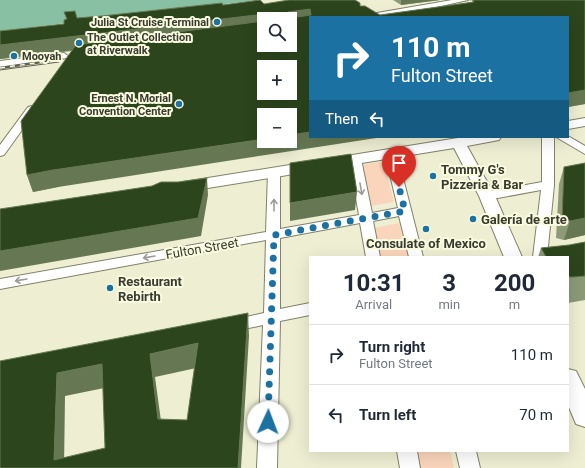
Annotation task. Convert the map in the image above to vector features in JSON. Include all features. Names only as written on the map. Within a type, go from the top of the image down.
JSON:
[{"type":"street","points":[[394,13],[464,0]]},
{"type":"street","points":[[377,15],[443,8],[473,3]]},
{"type":"street","points":[[0,64],[64,56]]},
{"type":"street","points":[[0,153],[37,102]]},
{"type":"street","points":[[569,125],[585,122]]},
{"type":"street","points":[[170,189],[487,138]]},
{"type":"street","points":[[540,256],[548,185],[548,138]]},
{"type":"street","points":[[564,138],[585,151]]},
{"type":"street","points":[[458,142],[486,196],[513,256]]},
{"type":"street","points":[[391,154],[416,256]]},
{"type":"street","points":[[355,159],[374,256]]},
{"type":"street","points":[[267,468],[274,235],[274,172]]},
{"type":"street","points":[[486,196],[548,185]]},
{"type":"street","name":"Fulton Street","points":[[0,284],[405,211]]},
{"type":"street","points":[[214,329],[309,309]]},
{"type":"street","points":[[569,380],[585,416]]},
{"type":"street","points":[[407,452],[410,468]]},
{"type":"street","points":[[466,452],[470,468]]},
{"type":"shaded area","points":[[0,0],[259,0],[0,31]]},
{"type":"shaded area","points":[[379,162],[384,164],[394,202],[370,206],[362,168],[365,164]]},
{"type":"shaded area","points":[[399,223],[408,256],[380,256],[374,228]]},
{"type":"shaded area","points":[[416,452],[450,452],[454,468],[419,468]]},
{"type":"building","name":"Ernest N. Morial Convention Center","points":[[260,0],[264,4],[289,0],[355,0],[360,3],[360,6],[365,6],[380,15],[474,2],[473,0],[585,0],[585,90],[569,93],[569,16],[309,16],[309,132],[297,134],[297,108],[257,108],[257,140],[27,175],[21,121],[76,45],[257,22],[257,52],[297,52],[297,17],[311,15],[310,9],[288,12],[257,12],[257,15],[0,45],[0,31],[64,24],[64,20],[67,19],[64,12],[75,11],[77,18],[222,3],[223,5]]},
{"type":"building","points":[[351,154],[357,192],[290,203],[290,163]]},
{"type":"building","points":[[585,163],[585,218],[570,221],[562,220],[564,167]]},
{"type":"building","points":[[207,178],[198,218],[0,251],[0,209],[152,186],[161,182],[178,182]]},
{"type":"building","points":[[585,242],[585,276],[569,277],[569,256],[545,256],[541,248]]},
{"type":"building","points":[[248,313],[238,468],[0,468],[0,361]],"holes":[[[198,343],[187,420],[158,419],[150,354]],[[102,364],[105,448],[54,460],[57,373]]]},
{"type":"tram line","points":[[0,70],[59,62]]},
{"type":"railway","points":[[0,68],[62,59]]},
{"type":"place","name":"Julia St Cruise Terminal","points":[[217,22]]},
{"type":"place","name":"The Outlet Collection at Riverwalk","points":[[79,43]]},
{"type":"place","name":"Mooyah","points":[[14,56]]},
{"type":"place","name":"Ernest N. Morial Convention Center","points":[[179,104]]},
{"type":"place","name":"Tommy G's Pizzeria & Bar","points":[[433,176]]},
{"type":"place","name":"Galería de arte","points":[[473,219]]},
{"type":"place","name":"Consulate of Mexico","points":[[426,229]]},
{"type":"place","name":"Restaurant Rebirth","points":[[110,288]]},
{"type":"route","points":[[268,422],[274,235],[405,211],[399,187]]}]
